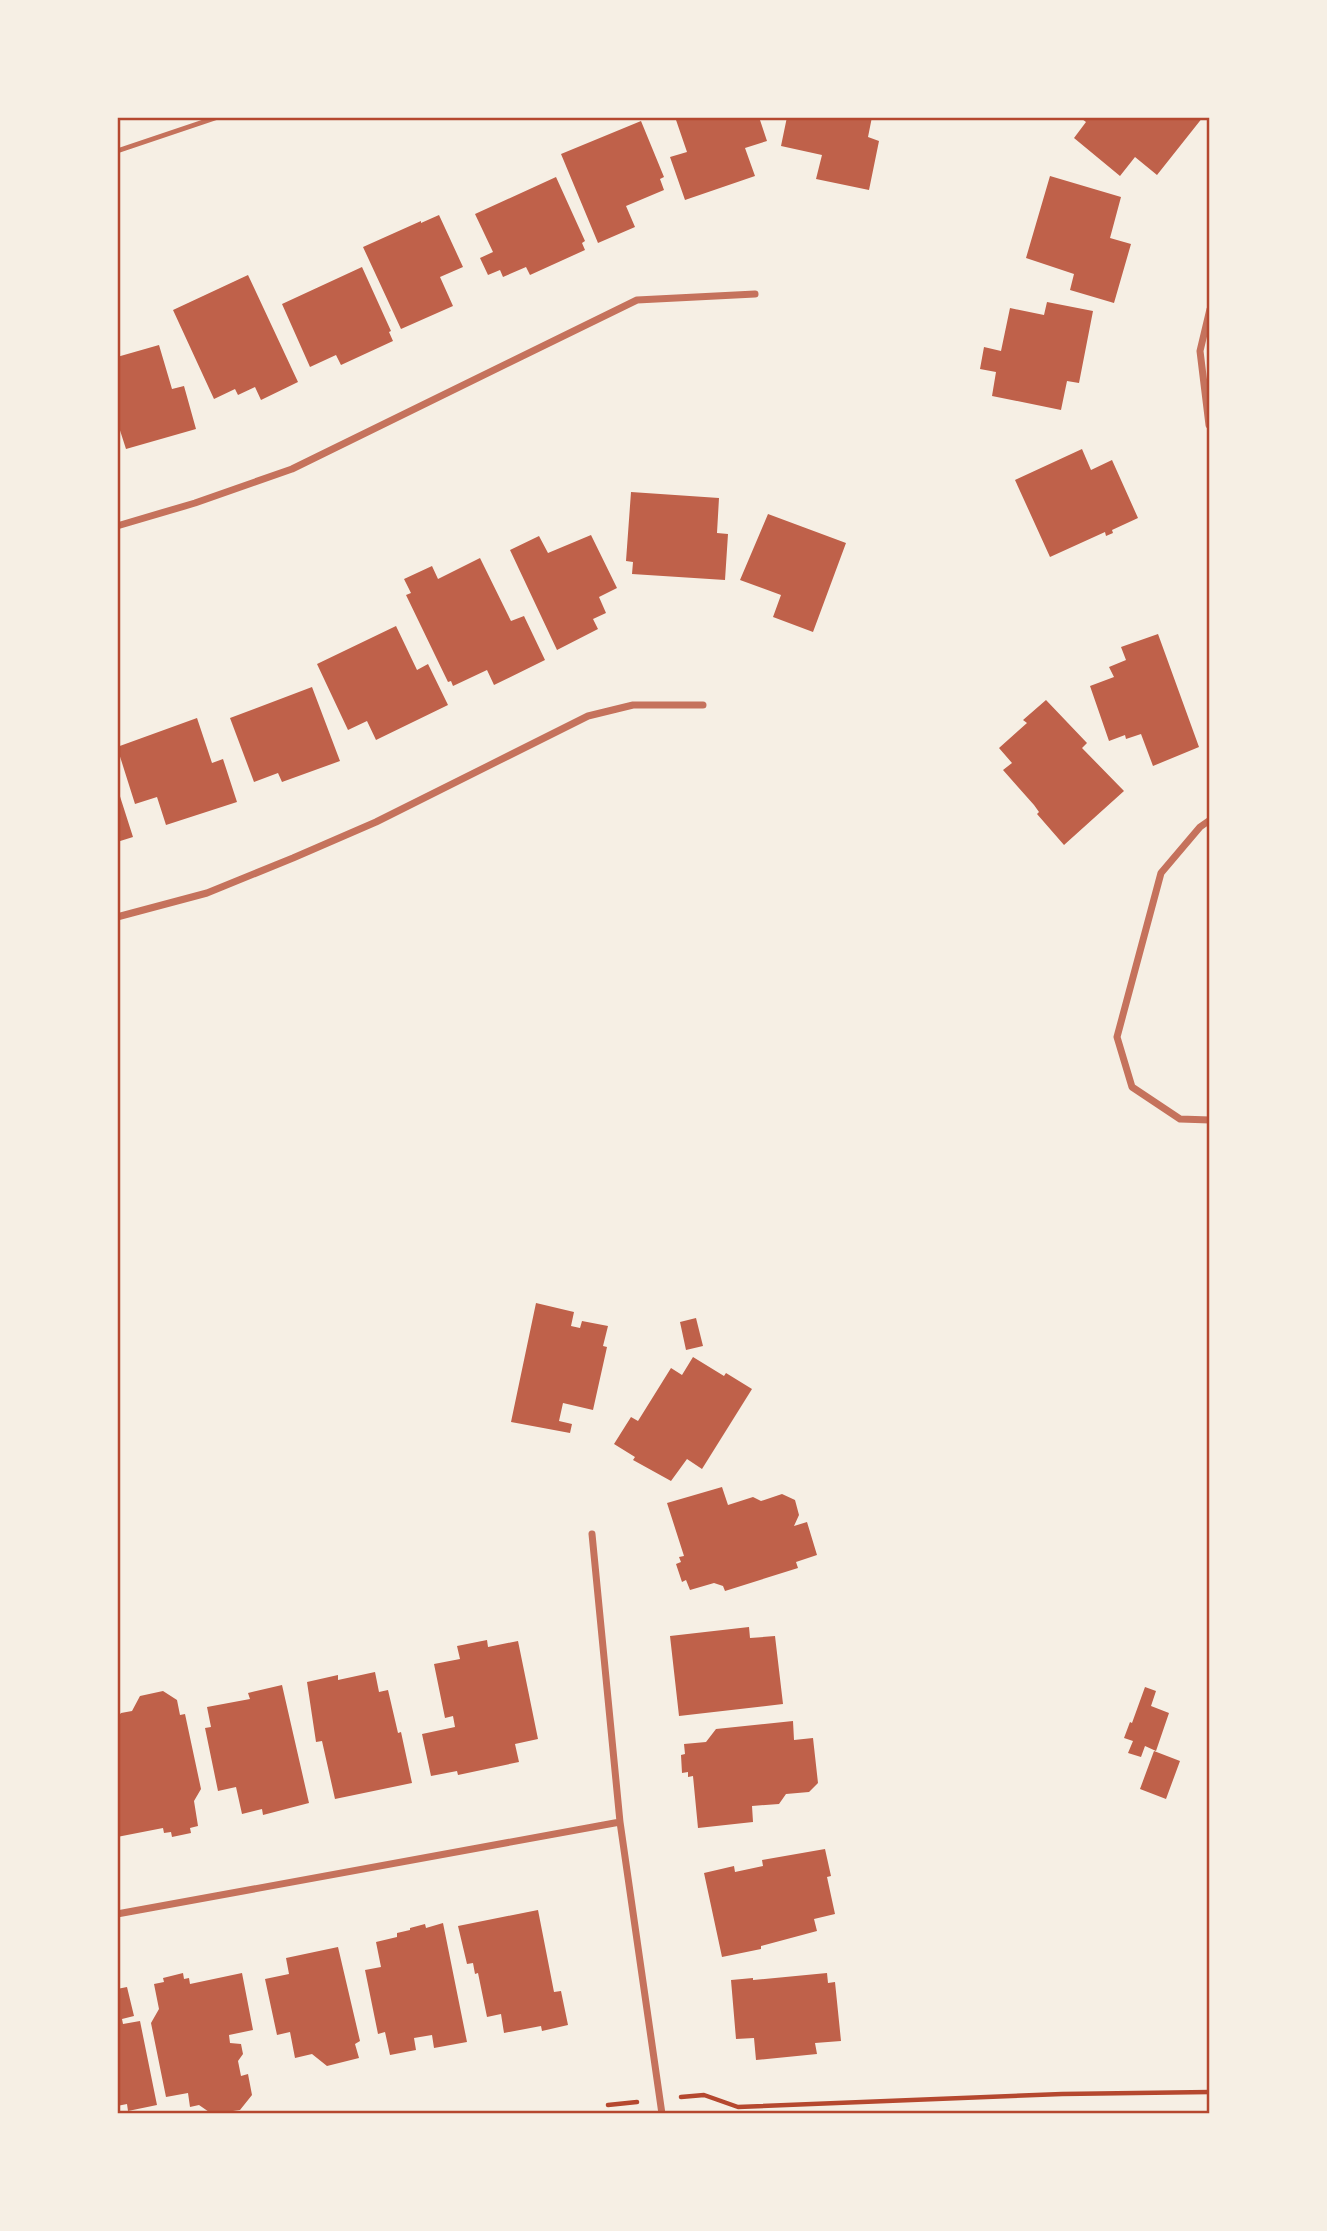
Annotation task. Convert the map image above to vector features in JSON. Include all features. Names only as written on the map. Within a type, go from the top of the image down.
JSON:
[{"type":"street","points":[[117,526],[195,503],[292,469],[637,300],[755,294]]},
{"type":"street","points":[[1209,425],[1200,351],[1210,309]]},
{"type":"street","points":[[117,917],[207,893],[293,858],[376,822],[588,716],[633,705],[703,705]]},
{"type":"street","points":[[1210,820],[1200,827],[1161,873],[1124,1016],[1116,1037],[1132,1087],[1180,1119],[1210,1120]]},
{"type":"street","points":[[592,1534],[620,1822],[662,2114]]},
{"type":"street","points":[[117,1914],[620,1822]]},
{"type":"lane","points":[[117,152],[218,117]]},
{"type":"path","points":[[608,2105],[704,2095],[738,2106],[1210,2092]]},
{"type":"building","points":[[675,117],[759,117],[767,141],[745,148],[755,176],[685,200],[670,157],[687,152]]},
{"type":"building","points":[[787,117],[872,117],[868,137],[879,141],[869,190],[816,179],[822,155],[781,146]]},
{"type":"building","points":[[1083,117],[1203,117],[1157,175],[1135,157],[1120,176],[1074,138],[1086,122]]},
{"type":"building","points":[[641,121],[664,177],[660,179],[664,190],[626,206],[635,227],[598,243],[561,154]]},
{"type":"building","points":[[1050,176],[1121,197],[1110,238],[1131,244],[1114,303],[1070,290],[1074,274],[1026,258]]},
{"type":"building","points":[[556,177],[585,241],[582,243],[585,250],[530,275],[526,267],[503,277],[500,270],[488,275],[480,258],[493,252],[475,214]]},
{"type":"building","points":[[439,215],[463,267],[440,277],[453,306],[401,329],[363,247]]},
{"type":"building","points":[[362,267],[393,341],[341,365],[336,355],[310,367],[282,304]]},
{"type":"building","points":[[248,275],[298,382],[261,400],[255,387],[238,395],[235,389],[214,399],[173,310]]},
{"type":"building","points":[[1047,302],[1093,311],[1079,383],[1067,381],[1061,410],[992,396],[996,372],[980,369],[984,347],[1001,351],[1010,308],[1044,315]]},
{"type":"building","points":[[159,345],[172,389],[184,386],[196,429],[126,449],[117,421],[117,357]]},
{"type":"building","points":[[1082,449],[1091,470],[1112,460],[1138,518],[1112,530],[1113,533],[1106,536],[1105,532],[1050,557],[1015,480]]},
{"type":"building","points":[[631,492],[719,498],[717,533],[728,534],[725,580],[632,574],[633,562],[626,561]]},
{"type":"building","points":[[768,514],[846,543],[813,632],[773,617],[781,595],[740,580]]},
{"type":"building","points":[[591,535],[617,588],[599,597],[606,613],[593,619],[598,629],[557,650],[510,550],[539,536],[548,553]]},
{"type":"building","points":[[480,558],[511,621],[524,616],[545,660],[494,685],[487,670],[453,686],[451,681],[448,682],[406,595],[411,593],[404,579],[432,566],[438,579]]},
{"type":"building","points":[[396,626],[417,670],[428,664],[448,705],[376,740],[367,721],[348,730],[317,664]]},
{"type":"building","points":[[1158,634],[1199,747],[1153,766],[1141,734],[1126,739],[1125,735],[1109,741],[1090,686],[1114,677],[1109,667],[1126,660],[1121,647]]},
{"type":"building","points":[[312,687],[340,761],[282,782],[278,773],[254,782],[230,718]]},
{"type":"building","points":[[1046,700],[1087,743],[1082,748],[1124,791],[1064,845],[1003,770],[1012,763],[999,748],[1027,723],[1023,720]]},
{"type":"building","points":[[197,718],[212,763],[223,759],[237,802],[166,825],[157,797],[135,804],[117,747]]},
{"type":"building","points":[[117,787],[133,837],[117,842]]},
{"type":"building","points":[[536,1303],[574,1312],[571,1326],[580,1328],[582,1321],[608,1326],[603,1346],[607,1347],[593,1410],[563,1403],[559,1421],[572,1424],[570,1433],[511,1422]]},
{"type":"building","points":[[696,1318],[703,1346],[686,1350],[680,1322]]},
{"type":"building","points":[[693,1357],[752,1389],[702,1469],[687,1459],[671,1481],[633,1460],[635,1457],[614,1444],[631,1417],[638,1421],[671,1368],[682,1375]]},
{"type":"building","points":[[722,1487],[728,1505],[753,1497],[761,1501],[782,1494],[795,1500],[799,1515],[794,1526],[807,1522],[817,1555],[796,1562],[798,1568],[725,1591],[723,1586],[714,1583],[690,1590],[686,1580],[682,1582],[676,1564],[681,1562],[679,1557],[684,1556],[667,1503]]},
{"type":"building","points":[[749,1627],[750,1638],[775,1636],[783,1704],[679,1716],[670,1636]]},
{"type":"building","points":[[487,1640],[488,1647],[518,1641],[538,1739],[515,1744],[519,1762],[458,1775],[457,1771],[431,1776],[422,1734],[455,1727],[453,1716],[445,1718],[434,1664],[460,1659],[457,1646]]},
{"type":"building","points":[[375,1672],[379,1692],[388,1690],[412,1783],[335,1799],[322,1741],[316,1742],[307,1682],[338,1675],[338,1680]]},
{"type":"building","points":[[282,1685],[309,1803],[263,1815],[262,1809],[242,1814],[236,1787],[218,1791],[205,1728],[211,1727],[207,1707],[250,1699],[248,1693]]},
{"type":"building","points":[[1145,1687],[1156,1691],[1151,1706],[1169,1713],[1156,1751],[1145,1746],[1141,1757],[1128,1753],[1133,1741],[1124,1738]]},
{"type":"building","points":[[163,1691],[177,1700],[180,1715],[185,1714],[201,1789],[194,1801],[198,1826],[190,1828],[191,1833],[172,1837],[171,1832],[164,1833],[163,1828],[117,1837],[117,1718],[121,1713],[132,1711],[140,1696]]},
{"type":"building","points":[[793,1721],[794,1740],[813,1738],[818,1783],[809,1792],[786,1794],[779,1804],[752,1806],[753,1822],[698,1828],[693,1776],[688,1777],[688,1772],[682,1773],[681,1755],[685,1754],[684,1744],[706,1742],[716,1729]]},
{"type":"building","points":[[1154,1751],[1180,1761],[1166,1799],[1140,1789]]},
{"type":"building","points":[[825,1849],[831,1876],[827,1877],[835,1914],[814,1919],[817,1931],[761,1946],[761,1949],[722,1957],[704,1873],[734,1866],[735,1872],[763,1866],[762,1860]]},
{"type":"building","points":[[538,1910],[554,1992],[561,1991],[568,2025],[542,2031],[541,2026],[504,2033],[501,2014],[487,2017],[478,1973],[475,1974],[473,1963],[467,1964],[458,1926]]},
{"type":"building","points":[[443,1923],[467,2042],[434,2048],[432,2035],[414,2038],[416,2050],[390,2055],[385,2032],[378,2034],[365,1970],[381,1967],[376,1942],[397,1937],[397,1933],[410,1928],[425,1924],[426,1928]]},
{"type":"building","points":[[338,1947],[360,2041],[355,2044],[359,2058],[327,2066],[312,2054],[295,2058],[290,2032],[277,2035],[265,1979],[289,1974],[286,1958]]},
{"type":"building","points":[[183,1973],[184,1979],[189,1978],[190,1984],[242,1973],[253,2030],[229,2035],[230,2043],[241,2044],[243,2054],[238,2061],[241,2076],[248,2074],[252,2095],[240,2110],[212,2114],[199,2105],[190,2107],[188,2093],[166,2097],[151,2023],[159,2009],[154,1984],[164,1982],[163,1978]]},
{"type":"building","points":[[827,1973],[828,1983],[835,1982],[841,2041],[815,2043],[817,2054],[756,2060],[754,2038],[736,2039],[731,1980]]},
{"type":"building","points":[[127,1987],[134,2016],[122,2019],[123,2024],[140,2021],[157,2105],[128,2111],[127,2104],[117,2106],[117,1989]]}]
